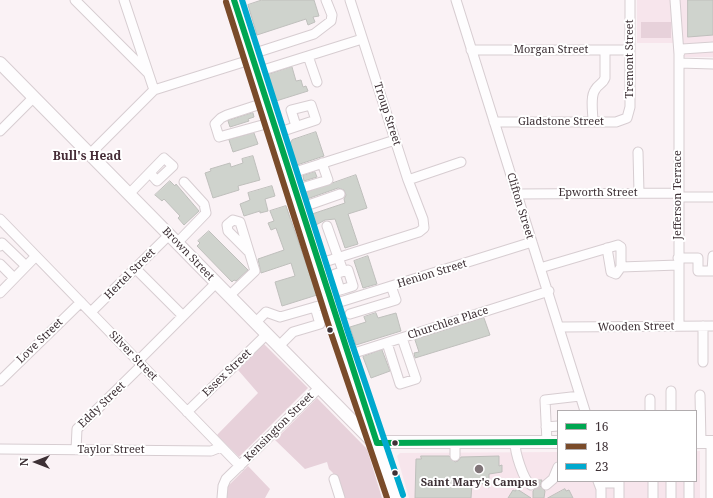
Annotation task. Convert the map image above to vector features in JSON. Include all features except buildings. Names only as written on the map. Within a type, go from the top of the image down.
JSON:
[{"type":"main road","points":[[234,0],[329,299],[395,498]]},
{"type":"main road","name":"Brown Street","points":[[0,62],[266,335],[369,439],[377,443]]},
{"type":"main road","points":[[377,443],[552,442]]},
{"type":"street","points":[[75,0],[148,73]]},
{"type":"street","points":[[124,0],[154,90]]},
{"type":"street","points":[[90,154],[154,90],[253,57],[314,34],[331,21],[332,16],[326,0]]},
{"type":"street","name":"Troup Street","points":[[338,257],[419,232],[424,228],[423,219],[408,180],[350,0]]},
{"type":"street","name":"Clifton Street","points":[[456,0],[540,268],[549,291],[585,410]]},
{"type":"street","name":"Tremont Street","points":[[627,118],[630,107],[630,0]]},
{"type":"street","name":"Jefferson Terrace","points":[[675,0],[679,54],[679,326]]},
{"type":"street","points":[[257,72],[362,39]]},
{"type":"street","points":[[679,54],[682,49],[713,47]]},
{"type":"street","name":"Morgan Street","points":[[471,50],[630,50]]},
{"type":"street","points":[[593,122],[593,94],[596,88],[604,82],[605,50]]},
{"type":"street","points":[[308,56],[317,82]]},
{"type":"street","points":[[679,63],[713,64]]},
{"type":"street","points":[[0,131],[34,97]]},
{"type":"street","points":[[267,102],[221,118],[215,124],[219,137],[275,127],[296,126]]},
{"type":"street","name":"Gladstone Street","points":[[494,122],[616,122],[627,118]]},
{"type":"street","points":[[289,174],[395,140]]},
{"type":"street","points":[[638,152],[639,193]]},
{"type":"street","points":[[408,180],[461,162]]},
{"type":"street","points":[[295,190],[328,180],[322,163]]},
{"type":"street","points":[[129,194],[150,173]]},
{"type":"street","name":"Hertel Street","points":[[91,312],[135,268],[206,213],[204,204],[184,182]]},
{"type":"street","name":"Epworth Street","points":[[517,194],[639,193],[713,197]]},
{"type":"street","points":[[300,208],[340,194]]},
{"type":"street","name":"Silver Street","points":[[0,219],[240,466]]},
{"type":"street","points":[[327,226],[343,271]]},
{"type":"street","name":"Henion Street","points":[[329,299],[391,286],[532,242]]},
{"type":"street","points":[[0,246],[2,244],[26,266]]},
{"type":"street","points":[[540,268],[607,248],[620,245],[621,267],[616,274],[611,272],[607,248]]},
{"type":"street","points":[[229,296],[254,271],[248,251]]},
{"type":"street","points":[[0,293],[36,256]]},
{"type":"street","points":[[621,267],[698,258],[698,271],[712,271],[713,256]]},
{"type":"street","points":[[318,264],[338,257]]},
{"type":"street","points":[[0,264],[14,278]]},
{"type":"street","points":[[135,268],[183,316]]},
{"type":"street","points":[[255,323],[266,312],[280,317],[314,307],[329,299],[340,290],[353,286],[348,270],[335,274],[340,290]]},
{"type":"street","name":"Eddy Street","points":[[76,450],[77,429],[216,283]]},
{"type":"street","points":[[350,314],[400,299],[391,286]]},
{"type":"street","name":"Churchlea Place","points":[[348,355],[549,291]]},
{"type":"street","name":"Love Street","points":[[0,381],[81,302]]},
{"type":"street","points":[[278,347],[293,332],[320,324],[314,307]]},
{"type":"street","points":[[703,326],[703,359],[713,356]]},
{"type":"street","name":"Wooden Street","points":[[560,327],[713,326]]},
{"type":"street","name":"Essex Street","points":[[187,412],[266,335]]},
{"type":"street","points":[[386,343],[400,384],[416,379],[402,338]]},
{"type":"street","name":"Kensington Street","points":[[240,466],[319,388]]},
{"type":"street","points":[[671,391],[671,410]]},
{"type":"street","points":[[700,395],[711,498]]},
{"type":"street","points":[[552,442],[546,427],[545,400],[580,396]]},
{"type":"street","points":[[650,399],[650,410]]},
{"type":"street","points":[[546,427],[557,426]]},
{"type":"street","points":[[455,443],[455,456]]},
{"type":"street","points":[[515,443],[515,449],[526,480],[531,485]]},
{"type":"street","name":"Taylor Street","points":[[0,449],[213,450],[221,447]]},
{"type":"street","points":[[222,498],[223,484],[240,466]]},
{"type":"street","points":[[546,485],[553,479],[557,469]]},
{"type":"street","points":[[334,479],[340,498]]},
{"type":"street","points":[[601,498],[598,482],[619,482],[619,498]]},
{"type":"street","points":[[653,482],[653,498]]},
{"type":"street","points":[[672,482],[672,498]]},
{"type":"street","points":[[689,482],[689,498]]},
{"type":"shaded area","points":[[637,0],[713,0],[713,57],[682,57],[682,43],[637,43]]},
{"type":"shaded area","points":[[641,22],[671,22],[671,38],[641,38]]},
{"type":"shaded area","points":[[264,344],[308,388],[239,457],[217,435],[258,393],[238,370]]},
{"type":"shaded area","points":[[317,398],[367,449],[382,498],[341,498],[333,473],[329,469],[327,462],[305,469],[275,440]]},
{"type":"shaded area","name":"Saint Mary's Campus","points":[[697,451],[700,451],[700,498],[409,498],[397,456],[400,453],[557,452],[557,482],[697,482]]},
{"type":"shaded area","points":[[248,466],[270,489],[265,498],[227,498],[227,487]]},
{"type":"tunnel","points":[[531,485],[546,485]]},
{"type":"transit line","name":"16","points":[[234,0],[377,443]]},
{"type":"transit line","name":"23","points":[[242,0],[348,332],[403,495]]},
{"type":"transit line","name":"18","points":[[226,2],[332,336],[387,498]]},
{"type":"transit line","name":"16","points":[[377,443],[557,442]]},
{"type":"place","name":"Saint Mary's Campus","points":[[479,469]]},
{"type":"district","name":"Bull's Head","points":[[87,157]]}]
